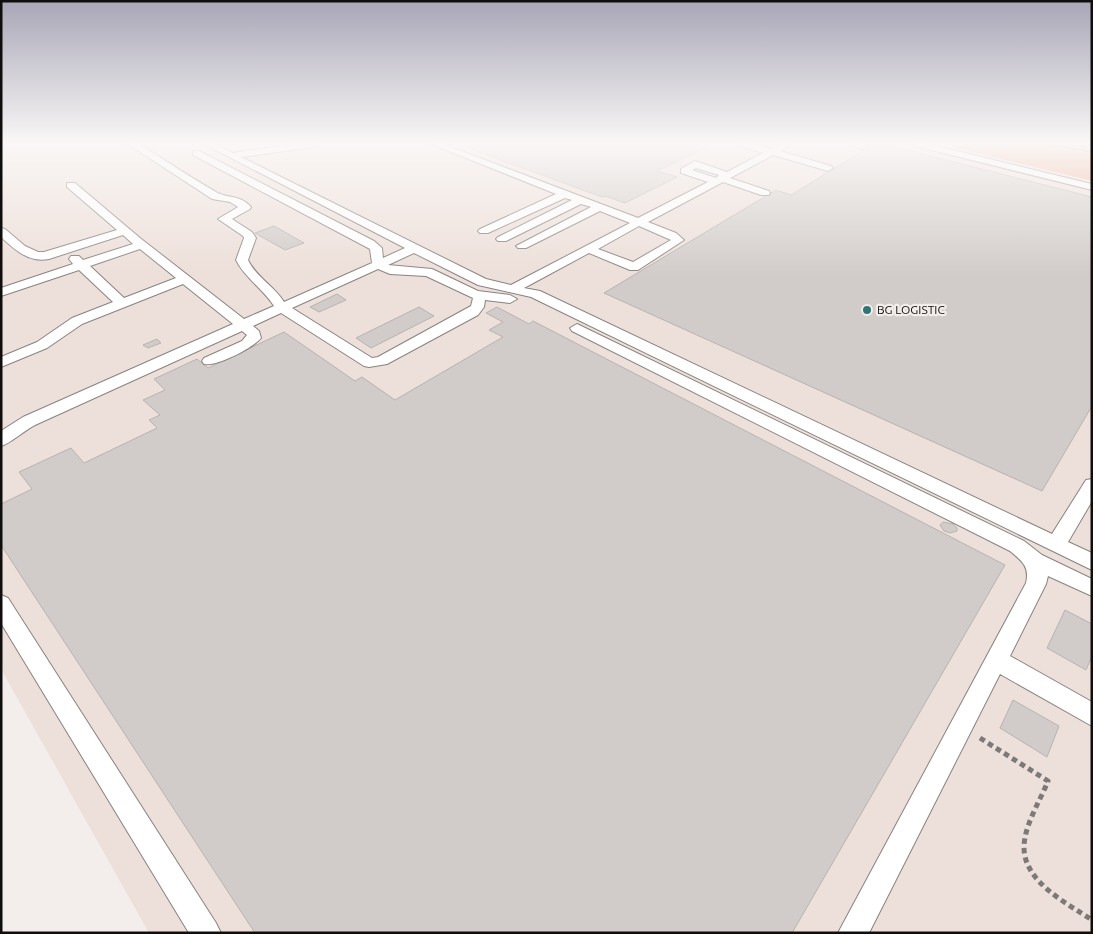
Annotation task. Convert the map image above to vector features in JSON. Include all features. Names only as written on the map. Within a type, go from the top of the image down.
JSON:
[{"type":"lane","points":[[74,188],[141,245],[254,334],[254,338],[247,344],[209,361]]},
{"type":"lane","points":[[201,188],[216,197],[233,199],[246,207],[224,219],[248,234],[250,238],[242,260],[253,278],[271,292],[282,308],[365,362],[374,364],[473,312],[477,308],[480,296]]},
{"type":"lane","points":[[263,188],[370,243],[376,248],[378,265]]},
{"type":"lane","points":[[303,188],[482,282],[535,294],[1092,562]]},
{"type":"lane","points":[[548,188],[672,235],[678,240],[634,267],[588,249]]},
{"type":"lane","points":[[512,289],[704,188]]},
{"type":"lane","points":[[749,188],[765,193]]},
{"type":"lane","points":[[484,231],[565,194]]},
{"type":"lane","points":[[502,239],[581,200]]},
{"type":"lane","points":[[522,246],[600,207]]},
{"type":"lane","points":[[1,231],[29,255],[35,257],[45,256],[124,231]]},
{"type":"lane","points":[[1,292],[141,245]]},
{"type":"lane","points":[[1,440],[29,421],[415,248]]},
{"type":"lane","points":[[65,250],[122,303]]},
{"type":"lane","points":[[378,265],[390,270],[428,272],[480,296],[512,299],[528,303],[1017,546],[1035,561],[1092,588]]},
{"type":"lane","points":[[1,363],[42,345],[77,321],[185,280]]},
{"type":"lane","points":[[1056,545],[1092,485]]},
{"type":"lane","points":[[853,933],[1036,584],[1038,576],[1035,561]]},
{"type":"lane","points":[[1,604],[206,933]]},
{"type":"lane","points":[[996,660],[1092,715]]},
{"type":"path","points":[[980,738],[1048,781],[1026,837],[1024,848],[1026,860],[1032,872],[1042,884],[1092,920]]},
{"type":"shaded area","points":[[1,188],[1092,188],[1092,933],[149,933],[1,669]]},
{"type":"building","points":[[576,188],[656,188],[625,203],[605,196],[602,197]]},
{"type":"building","name":"BG LOGISTIC","points":[[803,188],[1055,188],[1092,197],[1092,406],[1042,491],[604,293],[776,190],[791,195]]},
{"type":"building","points":[[274,226],[304,243],[285,250],[255,233]]},
{"type":"building","points":[[337,294],[346,300],[319,312],[310,307]]},
{"type":"building","points":[[419,307],[434,316],[371,348],[356,338]]},
{"type":"building","points":[[497,307],[529,324],[533,321],[1005,565],[792,933],[255,933],[1,545],[1,504],[32,489],[19,472],[71,448],[84,463],[157,428],[149,420],[160,415],[143,400],[165,390],[154,379],[197,359],[208,368],[284,332],[355,381],[362,377],[395,400],[503,337],[489,330],[503,322],[486,313]]},
{"type":"building","points":[[157,339],[161,343],[148,348],[143,345]]},
{"type":"building","points":[[943,522],[953,524],[957,531],[950,533],[944,531],[940,525]]},
{"type":"building","points":[[1065,610],[1092,624],[1092,656],[1086,670],[1047,648]]},
{"type":"building","points":[[1013,700],[1059,726],[1047,757],[1000,728]]},
{"type":"place","name":"BG LOGISTIC","points":[[867,310]]}]
